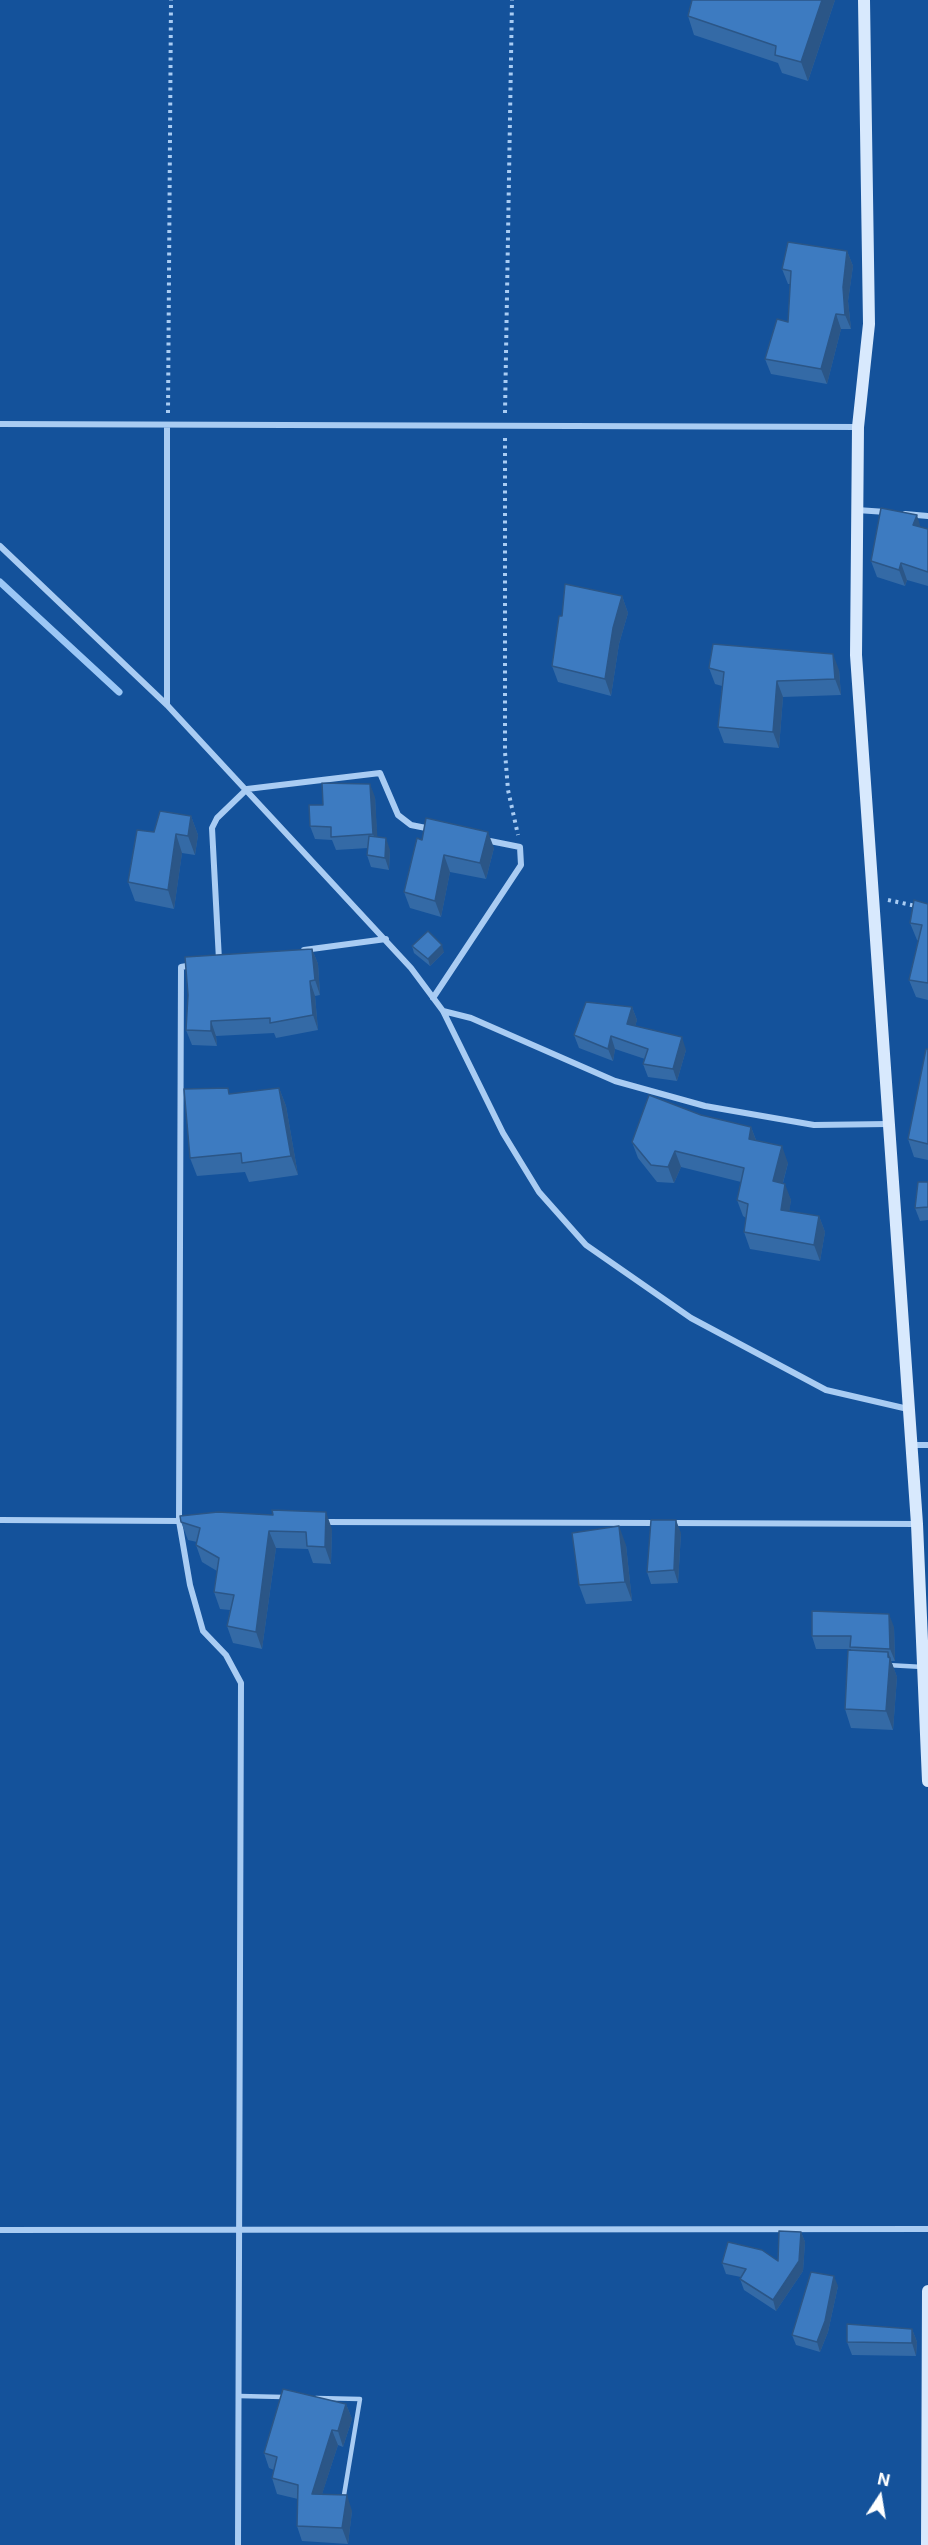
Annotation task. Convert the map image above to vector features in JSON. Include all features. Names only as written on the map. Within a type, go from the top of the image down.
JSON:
[{"type":"street","points":[[864,0],[869,324],[858,427],[856,656],[917,1524],[928,1780]]},
{"type":"street","points":[[0,424],[858,427]]},
{"type":"street","points":[[167,426],[167,705]]},
{"type":"street","points":[[857,510],[928,516]]},
{"type":"street","points":[[0,546],[167,705],[387,939],[443,1011],[502,1133],[539,1192],[586,1245],[692,1318],[826,1390],[908,1409]]},
{"type":"street","points":[[219,960],[212,828],[217,818],[247,789],[380,773],[398,815],[411,825],[444,832]]},
{"type":"street","points":[[433,998],[521,866],[520,847],[477,838]]},
{"type":"street","points":[[297,951],[387,939]]},
{"type":"street","points":[[209,962],[230,959]]},
{"type":"street","points":[[200,964],[181,967],[179,1521],[190,1585],[203,1631],[226,1655],[241,1683],[238,2545]]},
{"type":"street","points":[[443,1011],[471,1018],[615,1081],[705,1106],[814,1125],[888,1124]]},
{"type":"street","points":[[911,1445],[928,1445]]},
{"type":"street","points":[[0,1520],[191,1521]]},
{"type":"street","points":[[310,1522],[917,1524]]},
{"type":"street","points":[[0,2230],[928,2229]]},
{"type":"street","points":[[927,2545],[928,2290]]},
{"type":"lane","points":[[878,1665],[923,1667]]},
{"type":"lane","points":[[238,2396],[294,2397]]},
{"type":"lane","points":[[305,2397],[360,2399],[342,2506]]},
{"type":"path","points":[[167,426],[171,0]]},
{"type":"path","points":[[512,0],[505,426],[505,752],[508,790],[520,847]]},
{"type":"path","points":[[873,897],[917,906]]},
{"type":"building","points":[[692,0],[822,0],[801,62],[775,55],[776,46],[688,16]]},
{"type":"building","points":[[788,242],[847,251],[843,287],[845,315],[836,314],[821,369],[765,359],[777,319],[788,322],[791,271],[782,269]]},
{"type":"building","points":[[881,508],[917,515],[913,525],[928,529],[928,572],[901,563],[899,570],[871,561]]},
{"type":"building","points":[[565,584],[622,596],[613,628],[605,679],[552,666],[559,616],[562,616]]},
{"type":"building","points":[[713,644],[833,654],[835,679],[777,681],[773,732],[718,727],[724,672],[709,668]]},
{"type":"building","points":[[322,783],[370,784],[373,834],[331,837],[331,827],[310,826],[309,805],[323,805]]},
{"type":"building","points":[[160,811],[191,816],[188,836],[176,834],[168,890],[128,882],[137,830],[154,832]]},
{"type":"building","points":[[426,818],[488,832],[480,863],[444,855],[435,901],[404,892],[417,838],[422,840]]},
{"type":"building","points":[[369,836],[386,838],[385,858],[367,855]]},
{"type":"building","points":[[914,900],[928,904],[928,983],[909,980],[922,925],[910,923]]},
{"type":"building","points":[[428,931],[442,945],[428,959],[412,946]]},
{"type":"building","points":[[312,949],[315,980],[310,981],[313,1015],[270,1023],[270,1018],[211,1021],[211,1031],[186,1030],[188,995],[185,957]]},
{"type":"building","points":[[586,1002],[632,1007],[627,1024],[682,1037],[673,1069],[643,1064],[648,1049],[611,1036],[608,1049],[574,1035]]},
{"type":"building","points":[[926,1049],[928,1049],[928,1144],[908,1139]]},
{"type":"building","points":[[228,1088],[229,1094],[279,1088],[291,1156],[242,1163],[241,1153],[190,1158],[184,1089]]},
{"type":"building","points":[[649,1095],[701,1115],[751,1127],[749,1139],[782,1146],[773,1181],[785,1184],[781,1210],[819,1216],[814,1245],[744,1232],[748,1204],[737,1200],[744,1168],[675,1151],[668,1167],[651,1165],[632,1142]]},
{"type":"building","points":[[918,1182],[928,1182],[928,1207],[915,1208]]},
{"type":"building","points":[[272,1510],[326,1512],[325,1547],[307,1546],[306,1532],[269,1531],[256,1632],[227,1626],[234,1595],[214,1592],[219,1558],[196,1545],[200,1528],[181,1522],[180,1516],[218,1512],[273,1515]]},
{"type":"building","points":[[651,1520],[676,1520],[674,1570],[647,1572]]},
{"type":"building","points":[[619,1526],[625,1582],[579,1585],[572,1533]]},
{"type":"building","points":[[812,1611],[889,1614],[890,1649],[850,1647],[851,1636],[812,1636]]},
{"type":"building","points":[[848,1650],[888,1652],[890,1658],[886,1711],[845,1709]]},
{"type":"building","points":[[779,2231],[801,2232],[799,2261],[773,2300],[740,2279],[746,2269],[722,2263],[728,2242],[762,2250],[778,2261]]},
{"type":"building","points":[[811,2272],[834,2276],[825,2321],[817,2342],[792,2335]]},
{"type":"building","points":[[847,2324],[912,2329],[912,2343],[847,2342]]},
{"type":"building","points":[[283,2389],[346,2404],[338,2431],[332,2430],[312,2494],[347,2495],[342,2528],[297,2526],[298,2485],[272,2478],[277,2457],[264,2453]]},
{"type":"waterway","points":[[0,582],[119,692]]}]
